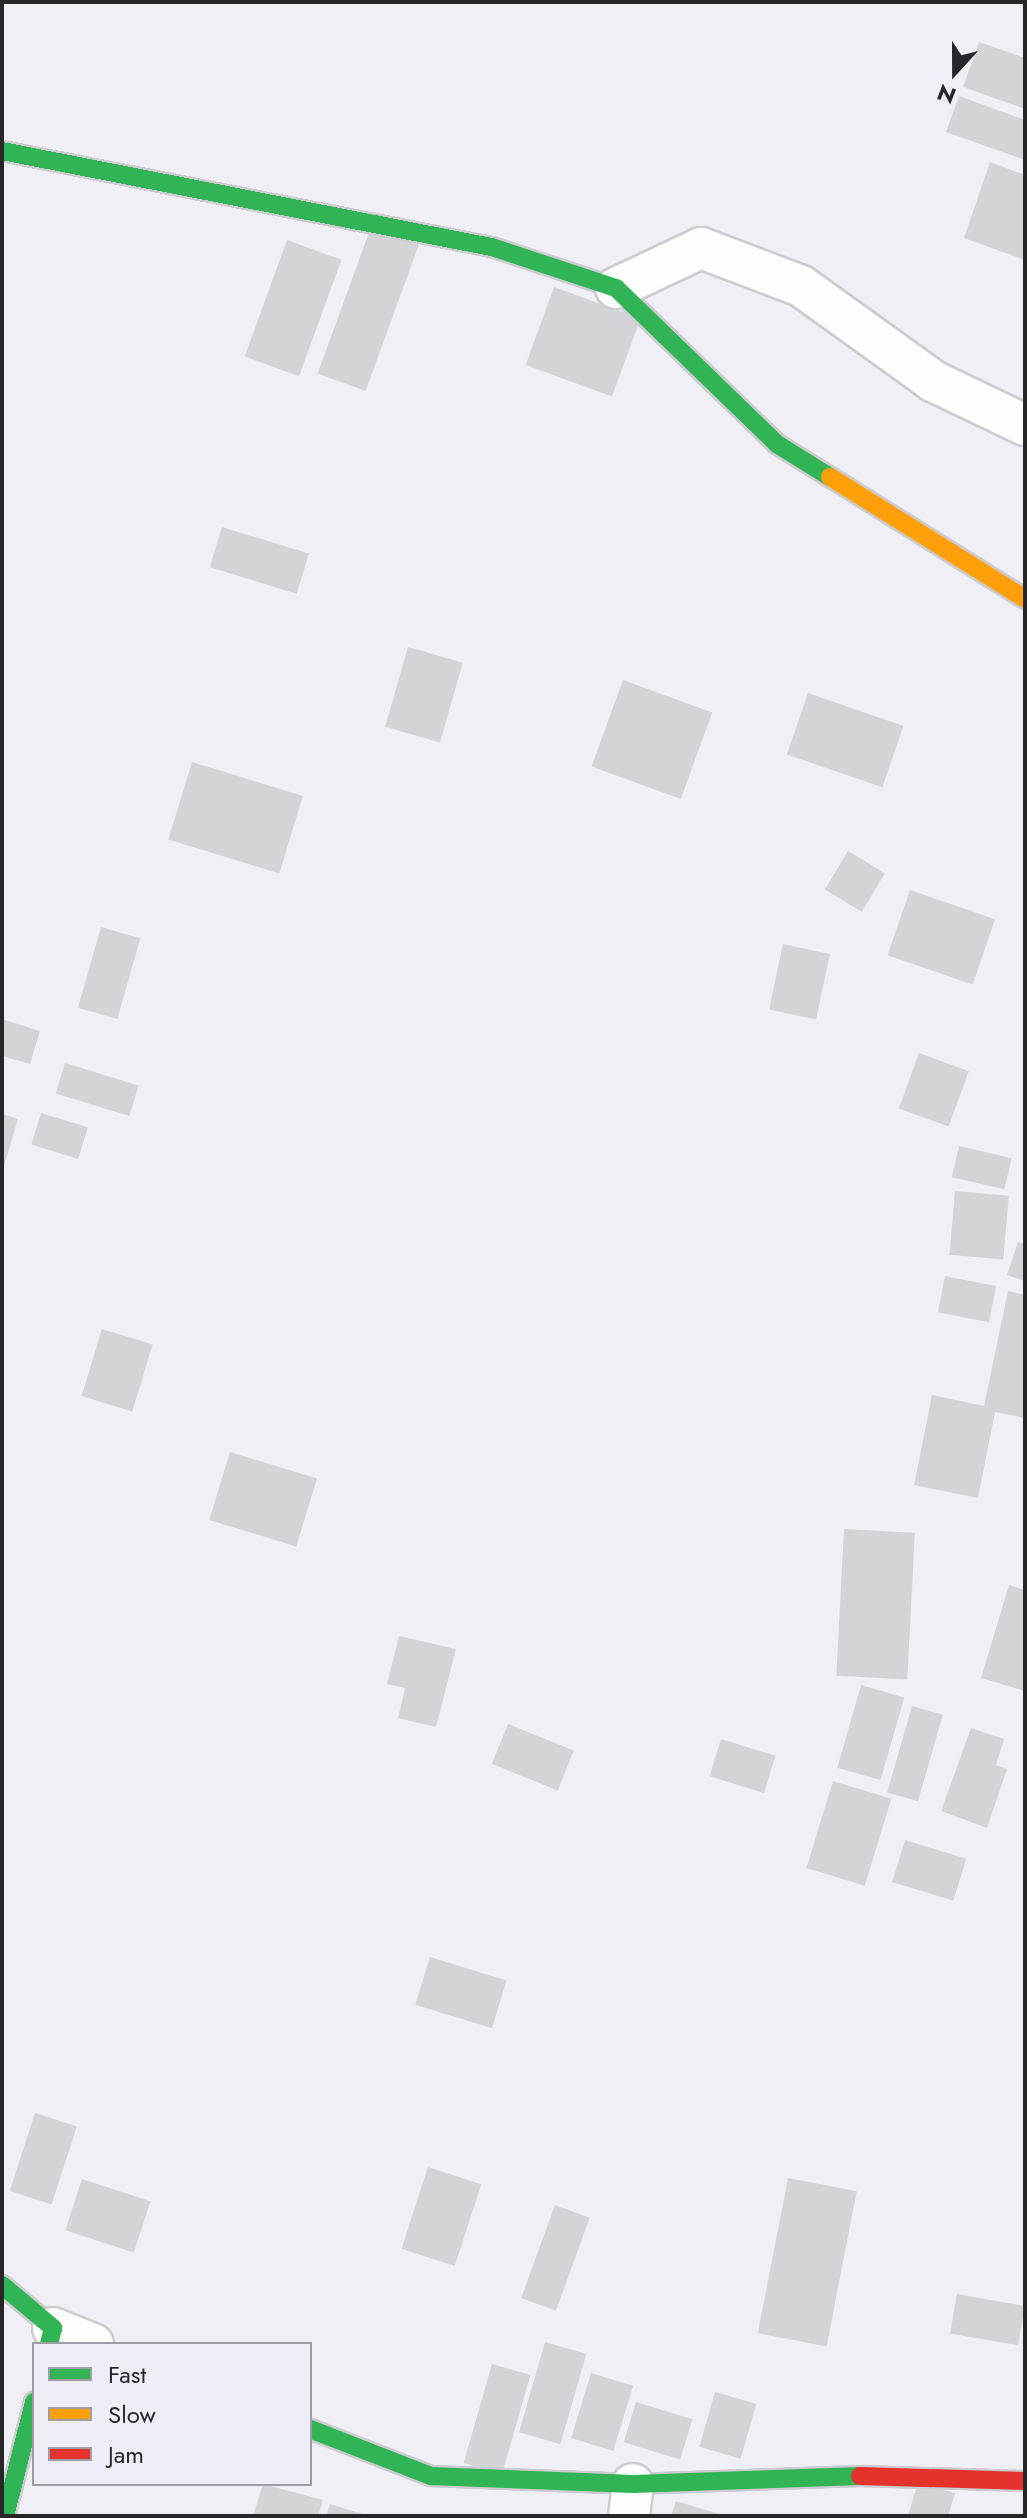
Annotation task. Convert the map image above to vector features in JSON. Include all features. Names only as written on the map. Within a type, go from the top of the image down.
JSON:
[{"type":"street","points":[[2,151],[492,247],[616,288],[777,444],[1025,599]]},
{"type":"street","points":[[616,288],[701,248],[801,286],[933,381],[1025,425]]},
{"type":"street","points":[[2,2285],[51,2336],[82,2342]]},
{"type":"street","points":[[5,2516],[32,2410]]},
{"type":"street","points":[[312,2430],[431,2476],[631,2500],[890,2475],[1025,2481]]},
{"type":"building","points":[[979,42],[1025,58],[1025,109],[963,87]]},
{"type":"building","points":[[959,96],[1025,120],[1025,160],[946,132]]},
{"type":"building","points":[[990,162],[1025,175],[1025,260],[964,238]]},
{"type":"building","points":[[371,227],[419,244],[366,391],[318,374]]},
{"type":"building","points":[[287,240],[342,260],[299,376],[245,357]]},
{"type":"building","points":[[554,287],[640,318],[612,396],[526,365]]},
{"type":"building","points":[[222,527],[309,554],[297,594],[210,567]]},
{"type":"building","points":[[408,647],[463,663],[440,742],[385,727]]},
{"type":"building","points":[[623,680],[712,712],[681,799],[592,766]]},
{"type":"building","points":[[808,693],[903,726],[882,787],[787,754]]},
{"type":"building","points":[[192,762],[303,796],[279,873],[168,839]]},
{"type":"building","points":[[848,851],[885,873],[862,912],[825,890]]},
{"type":"building","points":[[910,890],[995,919],[973,985],[888,955]]},
{"type":"building","points":[[101,927],[140,938],[117,1019],[78,1008]]},
{"type":"building","points":[[783,944],[830,954],[816,1020],[769,1010]]},
{"type":"building","points":[[2,1019],[40,1031],[30,1064],[2,1056]]},
{"type":"building","points":[[919,1053],[969,1071],[949,1127],[899,1108]]},
{"type":"building","points":[[65,1063],[139,1086],[129,1116],[56,1094]]},
{"type":"building","points":[[41,1113],[88,1127],[78,1159],[31,1145]]},
{"type":"building","points":[[2,1114],[18,1119],[3,1169],[2,1169]]},
{"type":"building","points":[[959,1146],[1012,1158],[1004,1189],[952,1177]]},
{"type":"building","points":[[955,1191],[1009,1196],[1003,1259],[949,1255]]},
{"type":"building","points":[[1018,1242],[1025,1244],[1025,1281],[1007,1275]]},
{"type":"building","points":[[945,1276],[996,1286],[989,1322],[938,1312]]},
{"type":"building","points":[[1008,1291],[1025,1295],[1025,1418],[995,1412],[978,1498],[914,1485],[932,1395],[984,1406]]},
{"type":"building","points":[[102,1329],[153,1344],[132,1411],[82,1396]]},
{"type":"building","points":[[230,1452],[317,1479],[296,1547],[209,1520]]},
{"type":"building","points":[[844,1529],[915,1533],[907,1680],[836,1676]]},
{"type":"building","points":[[1009,1585],[1025,1590],[1025,1691],[981,1678]]},
{"type":"building","points":[[399,1636],[456,1649],[436,1727],[398,1718],[405,1688],[387,1684]]},
{"type":"building","points":[[861,1685],[904,1697],[881,1780],[837,1768]]},
{"type":"building","points":[[912,1706],[943,1715],[918,1801],[887,1793]]},
{"type":"building","points":[[508,1724],[574,1751],[558,1790],[492,1764]]},
{"type":"building","points":[[971,1728],[1004,1739],[996,1765],[1007,1769],[987,1828],[941,1811]]},
{"type":"building","points":[[721,1739],[776,1756],[764,1793],[710,1776]]},
{"type":"building","points":[[833,1781],[891,1799],[865,1886],[806,1868]]},
{"type":"building","points":[[905,1840],[966,1859],[953,1901],[892,1882]]},
{"type":"building","points":[[430,1957],[507,1980],[492,2028],[415,2005]]},
{"type":"building","points":[[35,2113],[77,2127],[52,2205],[10,2191]]},
{"type":"building","points":[[428,2167],[481,2184],[455,2266],[401,2249]]},
{"type":"building","points":[[788,2178],[857,2191],[827,2346],[758,2333]]},
{"type":"building","points":[[82,2179],[150,2201],[134,2253],[65,2230]]},
{"type":"building","points":[[555,2205],[590,2218],[556,2311],[521,2298]]},
{"type":"building","points":[[957,2294],[1025,2306],[1018,2345],[950,2333]]},
{"type":"building","points":[[545,2342],[586,2354],[560,2444],[519,2432]]},
{"type":"building","points":[[492,2364],[530,2375],[502,2474],[464,2463]]},
{"type":"building","points":[[591,2373],[633,2386],[613,2451],[571,2438]]},
{"type":"building","points":[[715,2392],[756,2404],[741,2459],[699,2447]]},
{"type":"building","points":[[636,2402],[692,2419],[680,2459],[624,2442]]},
{"type":"building","points":[[918,2482],[955,2493],[948,2516],[908,2516]]},
{"type":"building","points":[[262,2486],[323,2500],[318,2516],[253,2516]]},
{"type":"building","points":[[676,2501],[723,2515],[723,2516],[671,2516]]},
{"type":"building","points":[[330,2504],[366,2515],[366,2516],[326,2516]]},
{"type":"traffic: fast","points":[[2,151],[492,247],[616,288],[777,444],[830,477]]},
{"type":"traffic: fast","points":[[2,2285],[53,2328],[50,2342]]},
{"type":"traffic: fast","points":[[5,2516],[32,2410]]},
{"type":"traffic: fast","points":[[312,2430],[431,2476],[633,2484],[860,2476]]},
{"type":"traffic: slow","points":[[830,477],[1025,599]]},
{"type":"traffic: jam","points":[[860,2476],[1025,2481]]}]
